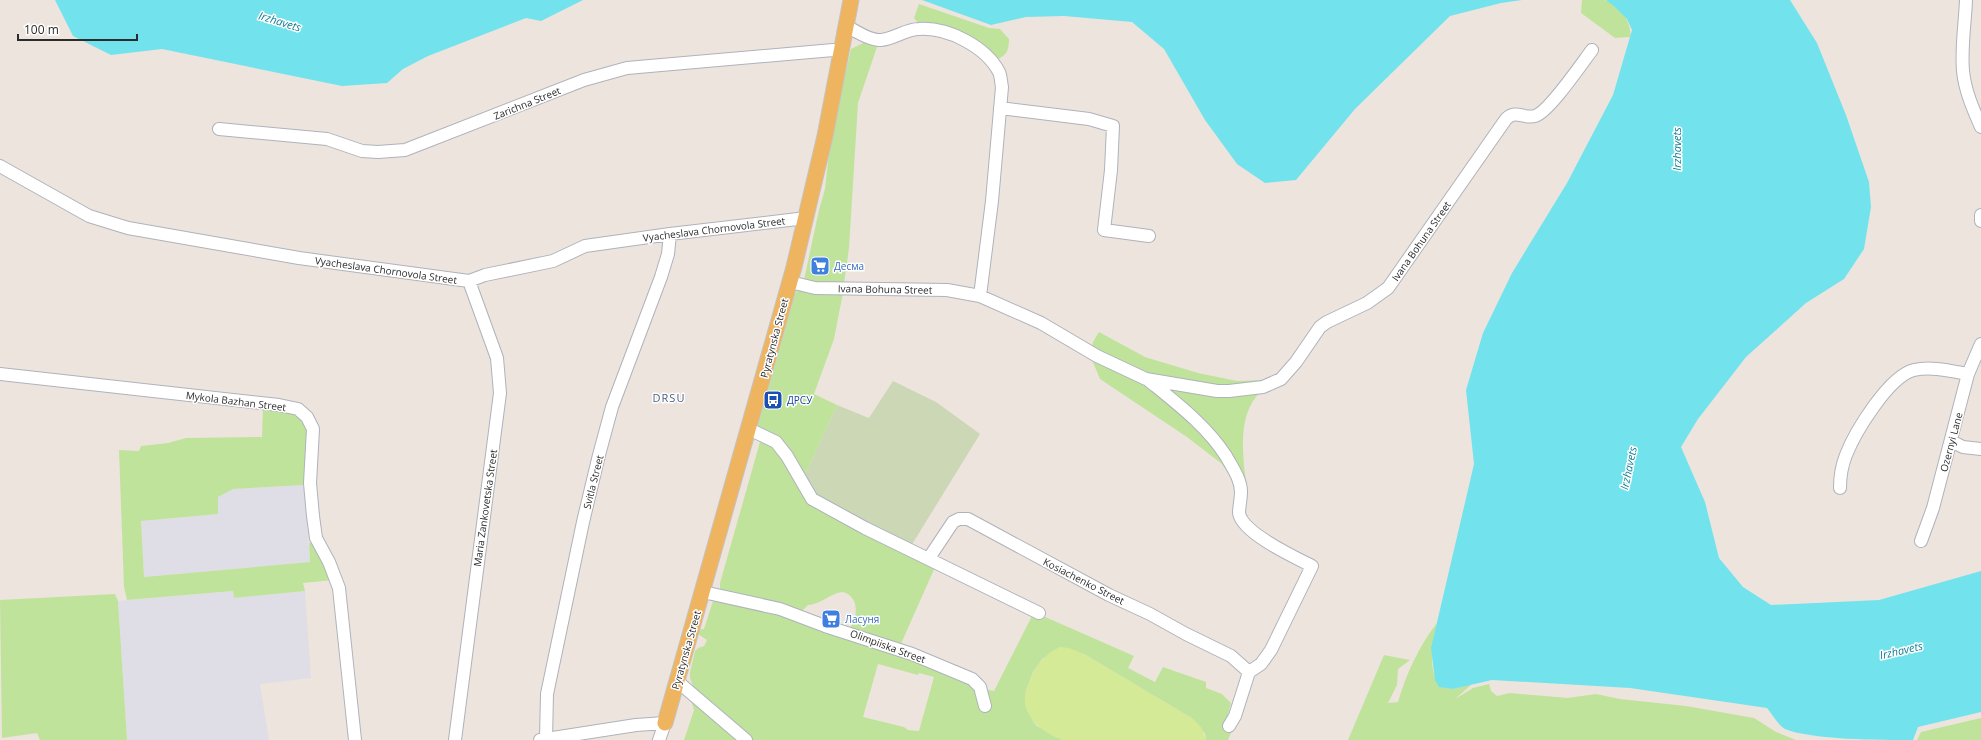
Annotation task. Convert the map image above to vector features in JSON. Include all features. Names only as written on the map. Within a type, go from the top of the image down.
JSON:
[{"type":"main road","name":"Pyratynska Street","points":[[665,723],[790,282],[825,136],[851,0]]},
{"type":"street","points":[[1966,0],[1963,43],[1963,72],[1967,94],[1981,127]]},
{"type":"street","points":[[845,25],[859,33],[880,41],[918,28],[930,29],[965,41],[984,54],[1000,73],[1002,87],[992,201],[980,296]]},
{"type":"street","name":"Zarichna Street","points":[[219,129],[327,139],[362,151],[378,152],[405,150],[584,80],[627,68],[833,50],[841,52]]},
{"type":"street","name":"Ivana Bohuna Street","points":[[1146,379],[1217,391],[1229,391],[1263,387],[1281,378],[1296,362],[1320,327],[1327,322],[1367,303],[1388,288],[1506,119],[1515,113],[1535,116],[1540,113],[1553,102],[1592,50]]},
{"type":"street","points":[[1000,108],[1089,119],[1113,126],[1111,170],[1104,230],[1149,236]]},
{"type":"street","name":"Vyacheslava Chornovola Street","points":[[0,166],[89,216],[128,228],[299,258],[469,281],[485,275],[554,261],[585,246],[670,234],[806,218]]},
{"type":"street","points":[[1981,215],[1981,221]]},
{"type":"street","name":"Svitla Street","points":[[543,740],[547,694],[583,522],[599,455],[612,407],[661,277],[668,254],[670,234]]},
{"type":"street","name":"Maria Zankovetska Street","points":[[455,740],[500,393],[497,358],[469,281]]},
{"type":"street","name":"Ivana Bohuna Street","points":[[790,282],[815,288],[947,290],[980,296],[1041,323],[1097,356],[1146,379],[1184,409],[1215,439],[1239,481],[1241,493],[1239,514],[1242,522],[1261,538],[1312,566],[1271,650],[1261,664],[1249,672]]},
{"type":"street","name":"Ozernyi Lane","points":[[1921,541],[1933,508],[1968,374],[1981,344]]},
{"type":"street","points":[[1840,488],[1840,476],[1846,454],[1861,425],[1892,383],[1912,370],[1931,369],[1968,374]]},
{"type":"street","name":"Mykola Bazhan Street","points":[[0,374],[279,405],[298,409],[307,417],[313,429],[310,483],[316,538],[329,562],[339,588],[355,740]]},
{"type":"street","points":[[749,429],[776,442],[787,456],[812,499],[866,528],[1038,612]]},
{"type":"street","points":[[1951,441],[1963,447],[1981,449]]},
{"type":"street","name":"Kosiachenko Street","points":[[929,558],[953,522],[959,519],[968,519],[1109,595],[1150,614],[1231,656],[1249,672]]},
{"type":"street","name":"Olimpiiska Street","points":[[703,592],[780,609],[825,626],[912,654],[972,679],[980,687],[985,706]]},
{"type":"street","points":[[1229,726],[1235,716],[1249,672]]},
{"type":"street","points":[[677,681],[746,740]]},
{"type":"street","points":[[543,740],[636,725],[665,723]]},
{"type":"street","name":"Pyratynska Street","points":[[659,740],[665,723]]},
{"type":"shaded area","points":[[304,485],[310,562],[144,577],[141,521],[218,514],[218,497],[233,489]]},
{"type":"shaded area","points":[[233,591],[234,598],[305,591],[311,678],[260,684],[269,740],[127,740],[118,601]]},
{"type":"green space","points":[[1582,0],[1604,0],[1615,5],[1624,14],[1627,20],[1630,37],[1615,38],[1581,13]]},
{"type":"green space","points":[[919,4],[989,28],[1000,29],[1009,39],[1006,53],[994,60],[944,29],[918,23],[914,18]]},
{"type":"green space","points":[[863,43],[878,44],[858,103],[849,248],[842,298],[834,339],[814,394],[837,405],[805,475],[757,429],[795,294],[804,280],[825,189],[831,136],[851,49]]},
{"type":"green space","points":[[1099,332],[1145,357],[1198,373],[1237,381],[1262,380],[1265,388],[1255,398],[1249,409],[1243,435],[1247,490],[1239,489],[1222,464],[1187,437],[1100,379],[1090,355],[1093,342]]},
{"type":"green space","points":[[893,381],[936,402],[980,434],[911,546],[818,499],[805,475],[837,405],[869,418]]},
{"type":"green space","points":[[263,409],[298,413],[310,429],[304,485],[233,489],[218,497],[218,514],[141,521],[144,577],[310,562],[309,543],[315,543],[333,580],[303,583],[305,591],[234,598],[233,591],[127,600],[124,587],[119,450],[139,451],[141,446],[168,443],[186,438],[262,437]]},
{"type":"green space","points":[[760,442],[769,444],[776,449],[798,485],[936,565],[900,646],[849,630],[856,614],[856,608],[852,598],[843,592],[834,594],[817,603],[808,605],[799,614],[720,591],[720,583]]},
{"type":"green space","points":[[115,594],[118,601],[127,740],[40,740],[37,733],[2,738],[0,600]]},
{"type":"green space","points":[[714,598],[720,598],[846,633],[979,688],[994,691],[1034,612],[1134,656],[1128,668],[1155,682],[1163,667],[1206,682],[1206,688],[1222,694],[1231,703],[1227,718],[1235,723],[1228,740],[1206,740],[1205,734],[1193,719],[1084,654],[1043,658],[1033,672],[1026,691],[1033,721],[1037,726],[1064,740],[684,740],[694,710],[691,700],[695,691],[690,678],[690,672],[695,651],[704,646],[707,640],[698,634],[697,630],[704,629]],"holes":[[[878,664],[918,675],[919,673],[934,677],[919,731],[908,730],[904,727],[863,717]]]},
{"type":"green space","points":[[1437,623],[1432,663],[1433,671],[1439,686],[1453,689],[1472,684],[1455,699],[1473,688],[1489,684],[1491,691],[1497,696],[1510,693],[1568,698],[1596,694],[1620,699],[1686,706],[1754,718],[1776,732],[1796,740],[1348,740],[1384,655],[1410,660],[1398,669],[1397,685],[1388,703],[1398,702],[1414,661],[1424,641]]},
{"type":"green space","points":[[1060,647],[1069,648],[1084,654],[1193,719],[1201,727],[1206,740],[1063,740],[1047,732],[1033,721],[1028,714],[1025,706],[1025,697],[1029,681],[1035,669],[1048,654]]},
{"type":"green space","points":[[1981,718],[1981,740],[1917,740],[1921,732]]},
{"type":"water","name":"Irzhavets","points":[[55,0],[583,0],[541,21],[526,18],[428,56],[403,69],[387,83],[342,86],[162,49],[111,55],[73,36]]},
{"type":"water","points":[[922,0],[1522,0],[1501,3],[1450,16],[1355,109],[1296,180],[1265,183],[1237,164],[1205,120],[1164,49],[1132,22],[1064,16],[1026,17],[991,25]]},
{"type":"water","name":"Irzhavets","points":[[1606,0],[1790,0],[1817,43],[1846,115],[1869,182],[1871,207],[1864,249],[1844,279],[1806,303],[1746,357],[1698,419],[1681,447],[1705,502],[1719,558],[1743,587],[1771,605],[1879,600],[1981,571],[1981,712],[1918,727],[1913,740],[1847,739],[1797,733],[1785,729],[1767,708],[1630,688],[1492,680],[1453,689],[1439,687],[1435,680],[1431,648],[1474,464],[1466,390],[1483,333],[1512,273],[1567,183],[1613,95],[1632,30],[1627,19]]},
{"type":"place","name":"Десма","points":[[820,266]]},
{"type":"place","name":"ДРСУ","points":[[773,400]]},
{"type":"place","name":"Ласуня","points":[[831,619]]},
{"type":"district","name":"DRSU","points":[[669,397]]}]
